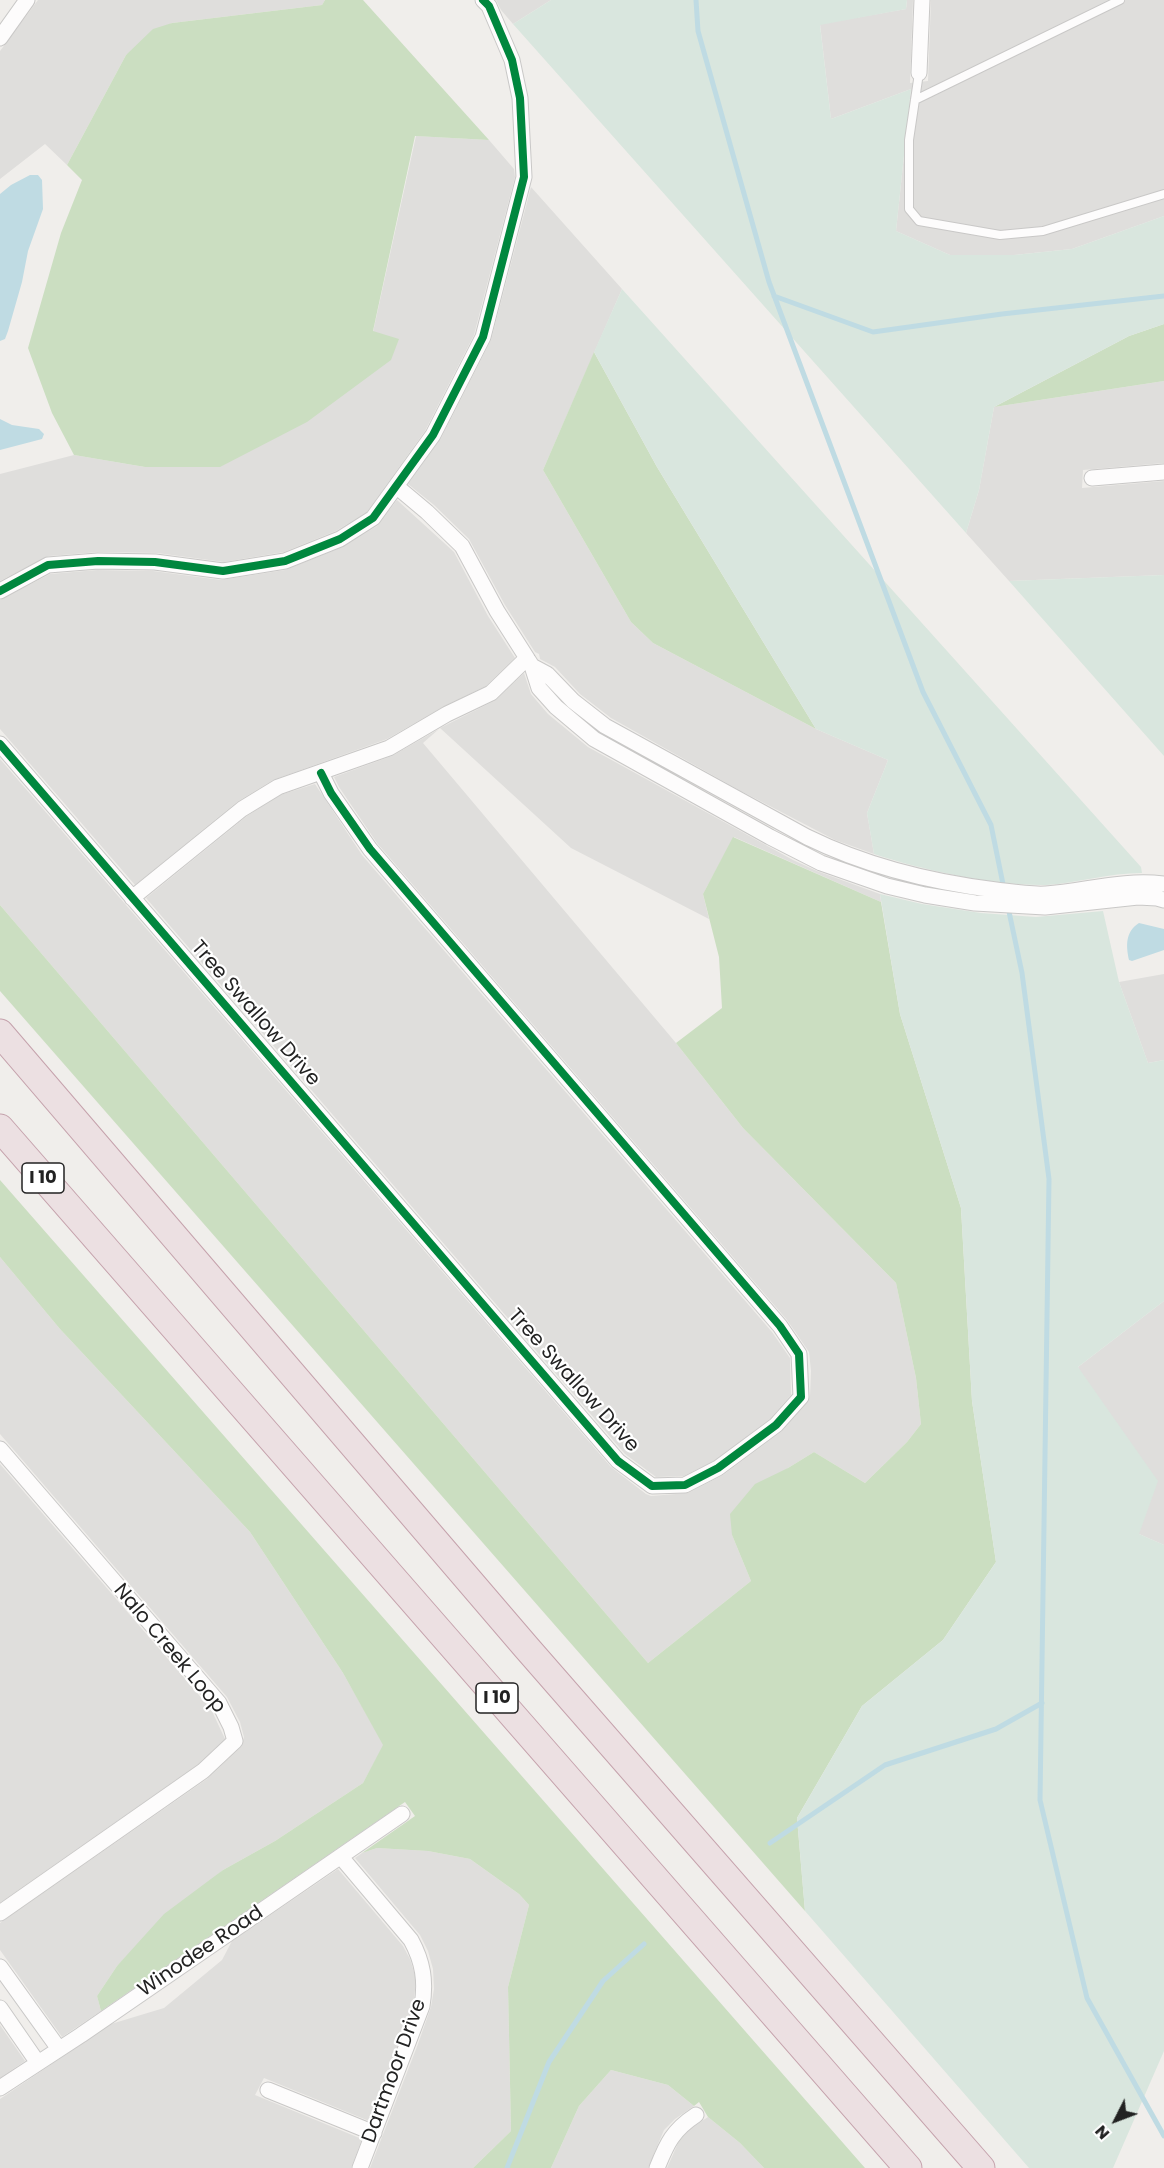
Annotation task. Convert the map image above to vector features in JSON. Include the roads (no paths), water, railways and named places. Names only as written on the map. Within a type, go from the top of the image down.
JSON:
[{"type":"highway","points":[[0,1033],[526,1647],[981,2168]]},
{"type":"highway","name":"I 10","points":[[0,1128],[908,2168]]},
{"type":"street","points":[[0,38],[27,0]]},
{"type":"street","points":[[0,591],[48,565],[98,561],[155,562],[223,571],[285,561],[340,539],[373,519],[432,435],[483,337],[524,177],[520,98],[513,60],[489,6],[483,0]]},
{"type":"street","points":[[919,73],[922,0]]},
{"type":"street","points":[[1092,478],[1164,472]]},
{"type":"street","points":[[396,486],[462,546],[497,610],[530,662],[539,688],[556,707],[594,739],[623,756],[830,848],[974,895],[1044,901],[1138,897],[1164,900]]},
{"type":"street","points":[[530,662],[547,674],[573,701],[605,726],[633,741],[730,805]]},
{"type":"street","points":[[132,898],[242,809],[278,787],[389,748],[447,714],[491,693],[530,662]]},
{"type":"street","points":[[623,756],[633,741]]},
{"type":"street","name":"Tree Swallow Drive","points":[[0,744],[618,1461],[652,1486],[685,1485],[718,1468],[776,1425],[801,1397],[800,1354],[780,1326],[369,849],[331,793],[321,773]]},
{"type":"street","points":[[1044,901],[1126,882],[1164,884]]},
{"type":"street","name":"Nalo Creek Loop","points":[[0,1449],[219,1703],[235,1741],[203,1771],[0,1913]]},
{"type":"street","name":"Winodee Road","points":[[0,2088],[402,1814]]},
{"type":"street","name":"Dartmoor Drive","points":[[341,1857],[411,1940],[424,1972],[422,2006],[360,2168]]},
{"type":"street","points":[[0,1967],[58,2049]]},
{"type":"street","points":[[0,2008],[38,2063]]},
{"type":"street","points":[[268,2090],[374,2133]]},
{"type":"street","points":[[657,2168],[671,2136],[682,2124],[696,2115]]},
{"type":"lane","points":[[915,100],[1120,0]]},
{"type":"lane","points":[[919,73],[909,140],[909,209],[919,221],[1000,235],[1043,231],[1164,194]]},
{"type":"water","points":[[30,175],[38,175],[42,180],[43,209],[28,251],[8,331],[5,339],[0,341],[0,194]]},
{"type":"water","points":[[0,419],[12,425],[39,429],[44,434],[42,439],[0,450]]},
{"type":"water","points":[[1139,923],[1164,929],[1164,950],[1132,961],[1129,960],[1127,950],[1128,940],[1131,931]]},
{"type":"waterway","points":[[696,0],[698,31],[769,282],[923,692],[991,825],[1004,889]]},
{"type":"waterway","points":[[774,296],[873,332],[1002,314],[1164,296]]},
{"type":"waterway","points":[[1008,907],[1022,973],[1049,1179],[1040,1800],[1087,1998],[1164,2136]]},
{"type":"waterway","points":[[770,1843],[885,1765],[996,1729],[1042,1703]]},
{"type":"waterway","points":[[507,2168],[549,2062],[603,1981],[644,1944]]}]
